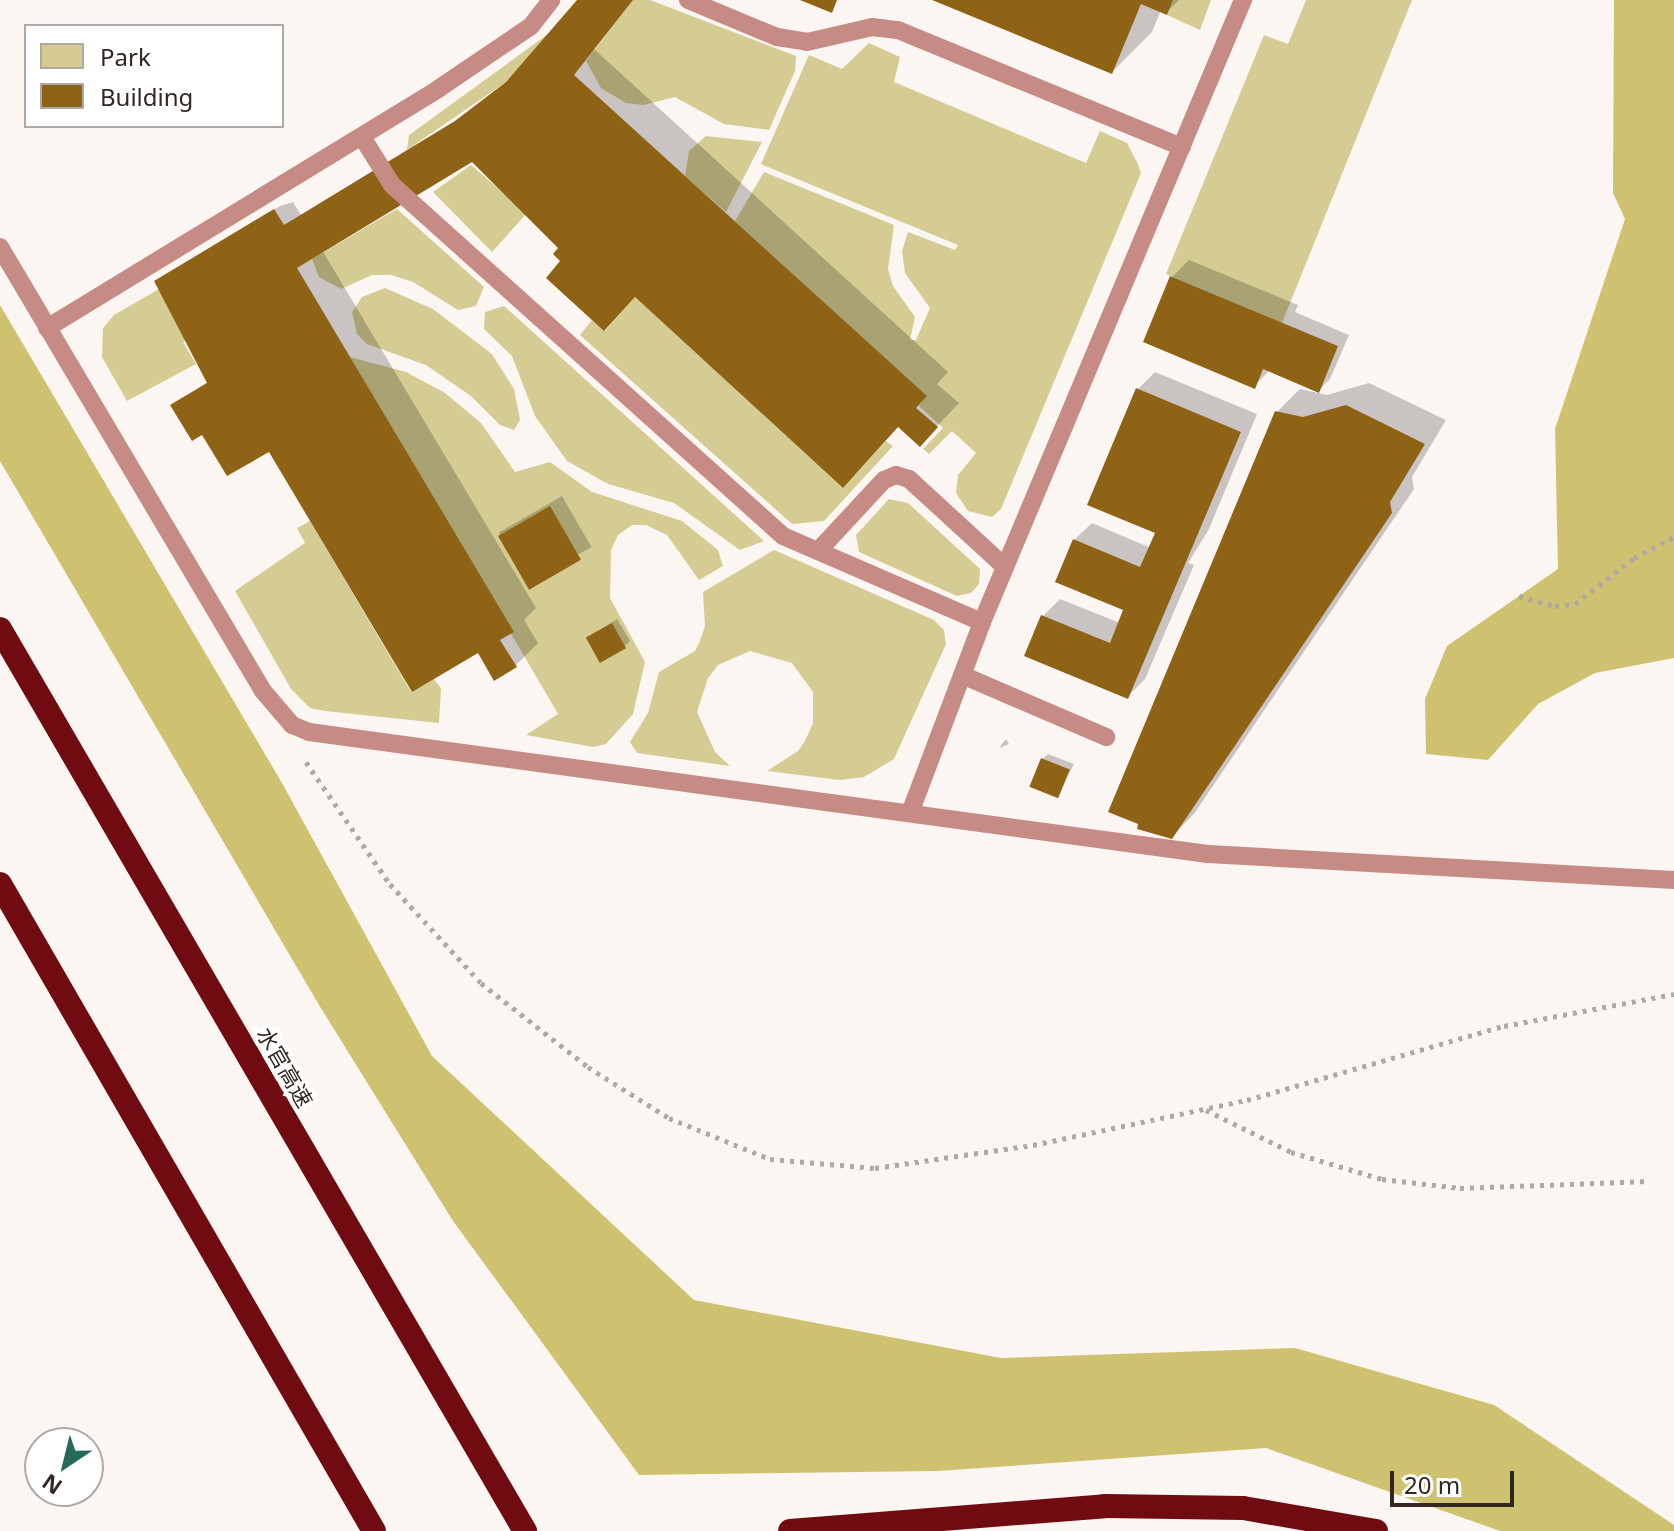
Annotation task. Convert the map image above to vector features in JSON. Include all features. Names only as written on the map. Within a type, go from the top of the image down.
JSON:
[{"type":"highway","name":"水官高速","points":[[0,629],[525,1531]]},
{"type":"highway","points":[[0,884],[374,1531]]},
{"type":"highway","points":[[790,1531],[1105,1506],[1243,1508],[1376,1531]]},
{"type":"lane","points":[[47,328],[362,137],[531,26],[551,0]]},
{"type":"lane","points":[[688,0],[777,37],[807,42],[872,27],[898,30],[1182,147]]},
{"type":"lane","points":[[910,813],[982,622],[1243,0]]},
{"type":"lane","points":[[362,137],[392,185],[783,536],[982,622]]},
{"type":"lane","points":[[0,247],[263,691],[292,725],[323,734],[1208,854],[1674,880]]},
{"type":"lane","points":[[818,551],[884,480],[896,475],[909,479],[1005,567]]},
{"type":"lane","points":[[962,675],[1106,737]]},
{"type":"path","points":[[1519,596],[1555,606],[1575,604],[1634,558],[1674,537]]},
{"type":"path","points":[[301,756],[390,884],[481,983],[588,1067],[669,1118],[770,1159],[875,1168],[1033,1145],[1205,1109],[1504,1026],[1674,994]]},
{"type":"path","points":[[1205,1109],[1291,1152],[1382,1179],[1460,1188],[1648,1181]]},
{"type":"green space","points":[[633,0],[650,0],[796,56],[795,71],[769,130],[724,124],[675,97],[643,105],[626,103],[601,88],[586,61]]},
{"type":"green space","points":[[1173,0],[1211,0],[1200,30],[1167,15]]},
{"type":"green space","points":[[1306,0],[1412,0],[1282,323],[1166,274],[1264,35],[1288,44]]},
{"type":"green space","points":[[555,29],[506,82],[407,150],[409,135]]},
{"type":"green space","points":[[869,43],[900,57],[894,82],[1086,163],[1100,131],[1127,143],[1141,173],[1001,509],[992,517],[968,511],[956,493],[958,475],[976,453],[952,431],[929,454],[923,449],[943,428],[919,406],[926,396],[735,221],[764,172],[894,225],[888,269],[893,286],[915,317],[910,340],[916,340],[930,308],[905,273],[902,251],[908,232],[955,250],[958,245],[761,164],[809,55],[842,69]]},
{"type":"green space","points":[[706,136],[762,142],[726,212],[685,176],[689,151]]},
{"type":"green space","points":[[471,165],[527,213],[492,252],[433,192]]},
{"type":"green space","points":[[397,209],[484,287],[476,306],[458,310],[413,282],[391,275],[372,275],[341,289],[319,277],[312,259]]},
{"type":"green space","points":[[385,288],[433,309],[492,354],[514,389],[520,420],[514,430],[500,425],[471,396],[426,365],[367,344],[357,334],[352,312],[362,297]]},
{"type":"green space","points":[[159,289],[188,339],[183,342],[196,364],[127,401],[102,357],[103,328],[114,315]]},
{"type":"green space","points":[[635,297],[843,488],[886,441],[893,446],[824,521],[792,524],[580,335],[592,320],[605,331]]},
{"type":"green space","points":[[504,306],[764,541],[740,550],[674,503],[608,484],[567,461],[535,416],[512,356],[484,329],[485,312]]},
{"type":"green space","points":[[350,357],[406,372],[445,393],[481,423],[515,472],[550,462],[592,492],[682,521],[718,550],[723,566],[699,580],[667,535],[646,525],[632,525],[618,535],[611,550],[610,598],[645,662],[633,714],[606,744],[593,747],[526,735],[558,714]]},
{"type":"green space","points":[[889,499],[908,503],[980,569],[979,584],[971,593],[957,596],[859,552],[856,535]]},
{"type":"green space","points":[[310,521],[411,692],[434,679],[441,688],[439,723],[310,708],[291,689],[235,591],[305,543],[297,528]]},
{"type":"green space","points":[[774,550],[934,620],[944,630],[946,644],[894,759],[864,777],[840,780],[767,771],[798,751],[805,741],[813,723],[813,692],[792,663],[750,651],[718,665],[708,678],[697,712],[715,752],[730,766],[637,753],[630,742],[648,713],[659,672],[695,651],[700,641],[705,626],[703,592]]},
{"type":"shaded area","points":[[1614,0],[1674,0],[1674,658],[1595,673],[1538,704],[1488,760],[1426,754],[1425,699],[1447,646],[1558,569],[1555,429],[1625,219],[1613,193]]},
{"type":"shaded area","points":[[0,305],[282,783],[432,1056],[694,1300],[1001,1358],[1295,1348],[1494,1405],[1674,1525],[1674,1531],[1500,1531],[1266,1448],[938,1471],[639,1475],[453,1221],[319,1005],[0,461]]},
{"type":"building","points":[[577,0],[633,0],[574,75],[927,396],[916,408],[938,427],[920,447],[898,427],[843,488],[635,297],[604,331],[546,278],[560,261],[553,254],[558,248],[472,162],[297,268],[514,632],[500,640],[517,667],[494,681],[478,653],[412,692],[269,452],[227,476],[202,435],[192,441],[170,405],[207,383],[154,281],[274,209],[284,225],[455,121],[506,82]]},
{"type":"building","points":[[800,0],[837,0],[832,13]]},
{"type":"building","points":[[932,0],[1173,0],[1167,15],[1141,4],[1112,74]]},
{"type":"building","points":[[1170,276],[1338,346],[1319,393],[1263,369],[1255,389],[1143,342]]},
{"type":"building","points":[[1136,388],[1241,432],[1128,699],[1024,656],[1041,615],[1110,643],[1123,610],[1055,582],[1073,539],[1140,567],[1155,533],[1087,505]]},
{"type":"building","points":[[1346,405],[1425,444],[1390,502],[1392,513],[1172,839],[1137,829],[1138,824],[1108,812],[1275,411],[1303,417]]},
{"type":"building","points":[[550,506],[581,560],[529,590],[498,536]]},
{"type":"building","points":[[612,623],[626,648],[600,663],[586,638]]},
{"type":"building","points":[[1041,758],[1070,770],[1058,798],[1029,787]]}]
